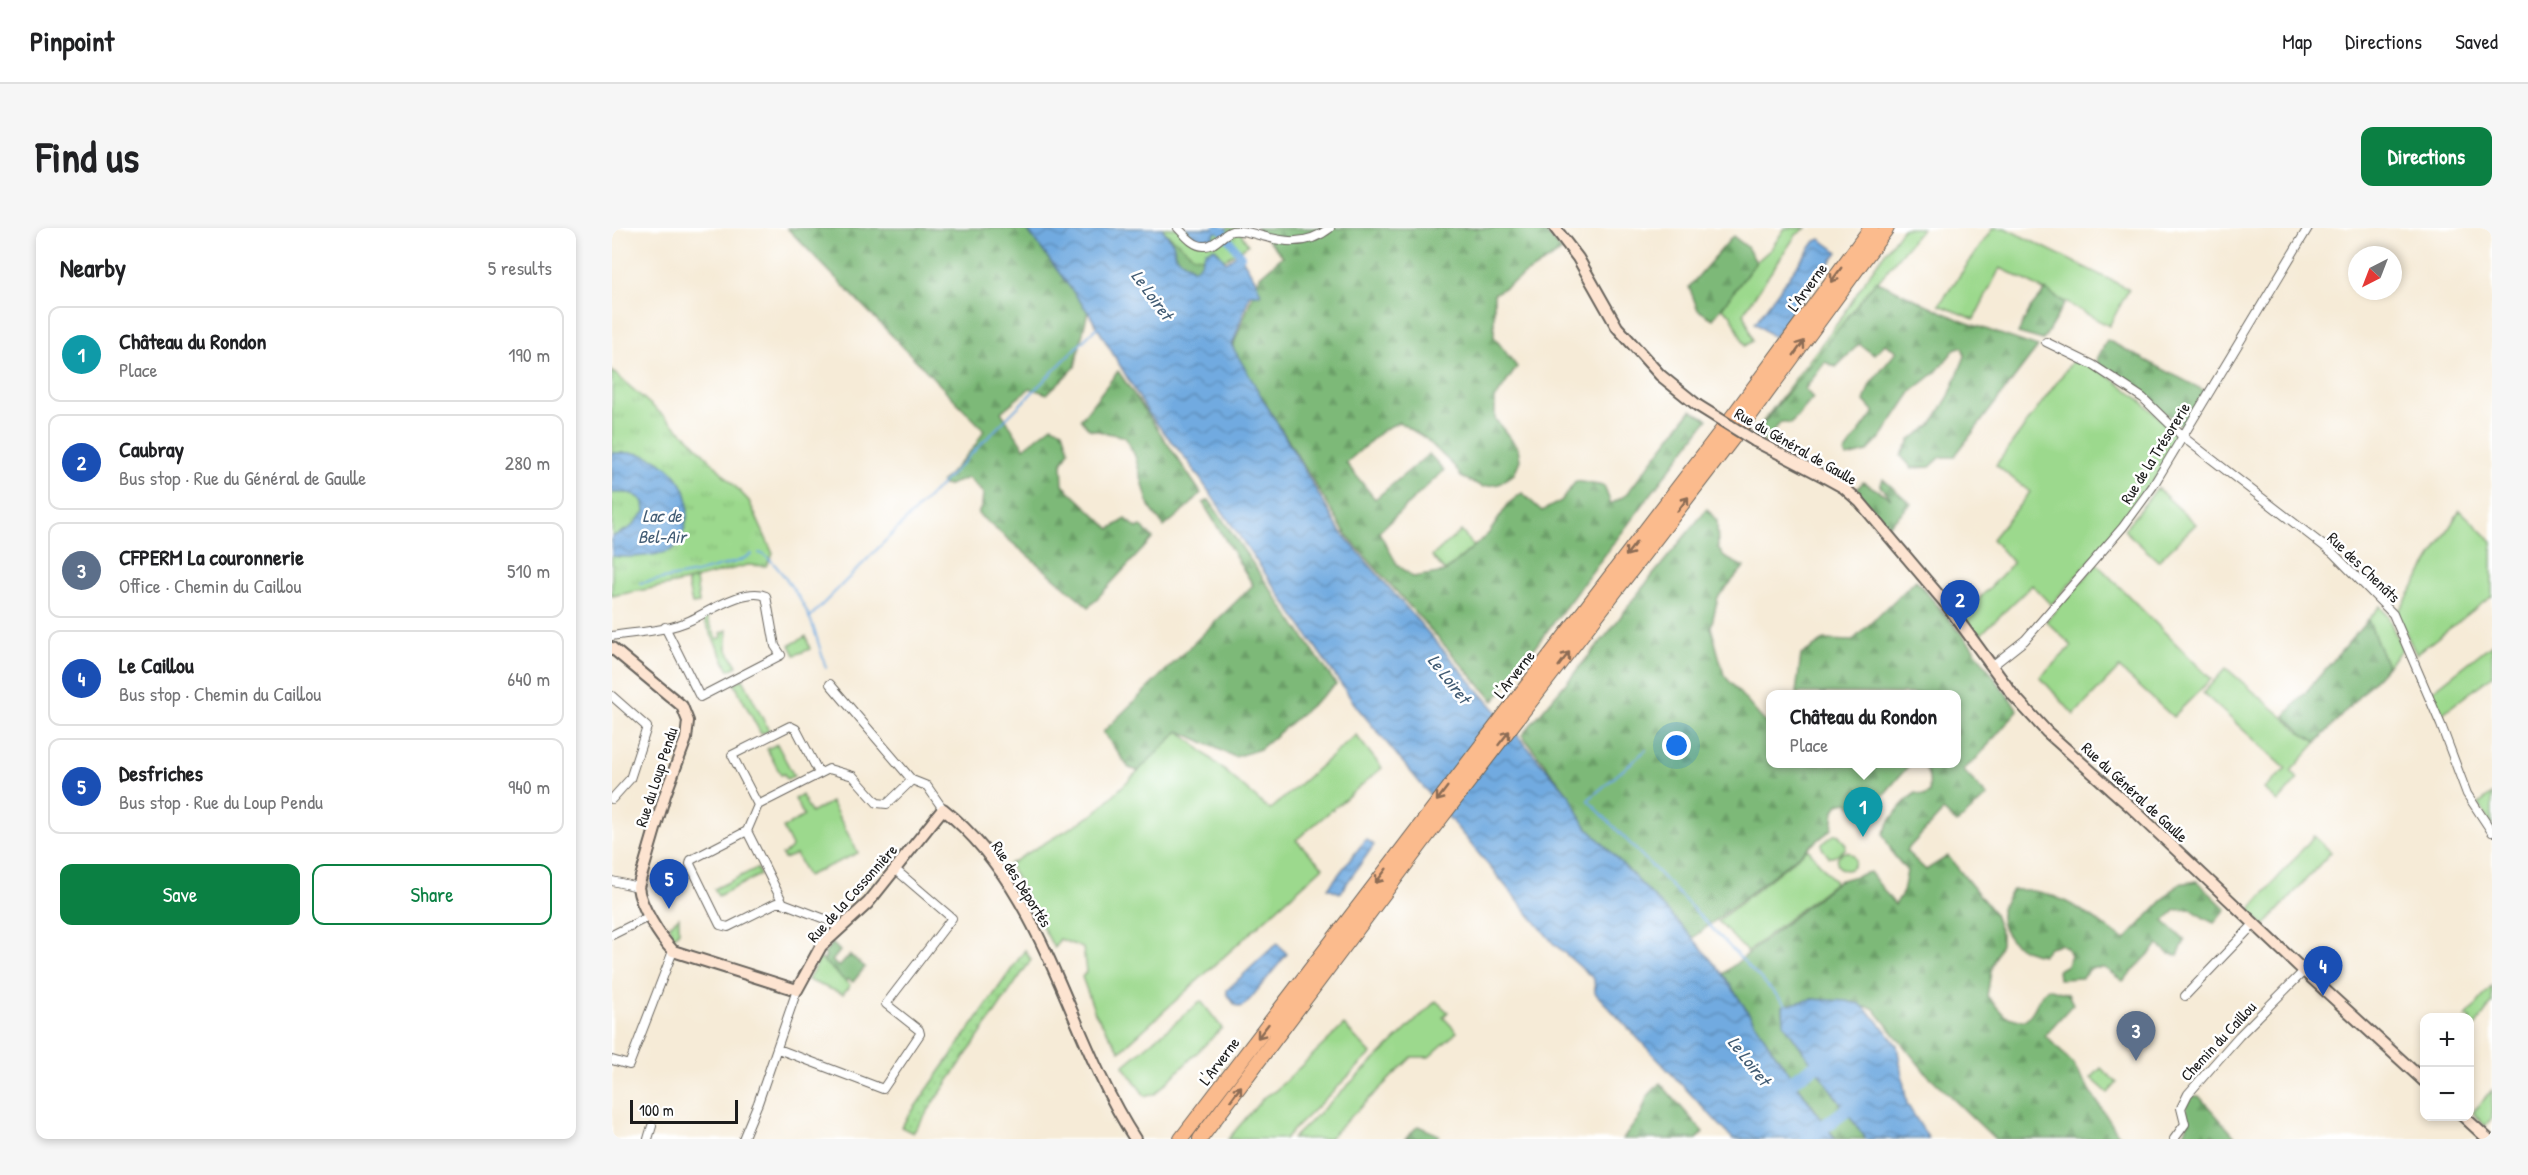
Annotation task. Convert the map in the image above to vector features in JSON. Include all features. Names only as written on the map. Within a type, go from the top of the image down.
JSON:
[{"type":"highway","name":"L'Arverne","points":[[1200,1139],[1422,833],[1517,697],[1727,422],[1871,228]]},
{"type":"highway","name":"L'Arverne","points":[[1181,1139],[1422,833],[1529,705],[1746,421],[1887,228]]},
{"type":"main road","name":"Rue du Général de Gaulle","points":[[1555,228],[1578,258],[1603,307],[1617,327],[1660,375],[1697,405],[1755,441],[1823,476],[1860,502],[1947,605],[2013,695],[2047,732],[2132,808],[2420,1077]]},
{"type":"main road","name":"Rue du Loup Pendu","points":[[612,648],[682,706],[688,721],[686,739],[638,887]]},
{"type":"main road","name":"Rue de la Cossonnière","points":[[797,990],[815,955],[868,903],[943,809]]},
{"type":"main road","name":"Rue des Déportés","points":[[943,809],[978,841],[998,867],[1021,905],[1038,937],[1100,1075],[1135,1139]]},
{"type":"main road","points":[[638,887],[664,942],[673,951],[797,990]]},
{"type":"main road","points":[[2468,1121],[2488,1139]]},
{"type":"street","points":[[1178,228],[1192,241],[1203,246],[1212,244],[1230,232],[1248,232],[1288,242],[1315,237],[1330,228]]},
{"type":"street","name":"Rue de la Trésorerie","points":[[1992,666],[2025,640],[2124,527],[2153,486],[2308,228]]},
{"type":"street","name":"Rue des Chenâts","points":[[2046,342],[2093,365],[2143,398],[2183,437],[2333,553],[2393,614],[2467,794],[2492,832]]},
{"type":"street","points":[[612,636],[689,622],[729,600],[760,594],[766,596],[776,646],[781,655],[700,697],[665,627]]},
{"type":"street","name":"Rue des Déportés","points":[[830,684],[912,780],[927,786],[943,809]]},
{"type":"street","points":[[612,696],[647,728],[630,779],[612,799]]},
{"type":"street","points":[[758,805],[732,755],[790,726],[796,729],[819,773]]},
{"type":"street","points":[[839,930],[830,921],[783,903],[776,903],[728,927],[720,925],[690,864],[691,860],[747,831],[758,805],[829,769],[853,776],[877,803],[887,804],[912,780]]},
{"type":"street","points":[[747,831],[783,903]]},
{"type":"street","points":[[777,1049],[883,1089],[920,1034],[886,1004],[952,918],[896,870]]},
{"type":"street","points":[[612,881],[638,887]]},
{"type":"street","points":[[612,935],[650,916]]},
{"type":"street","points":[[2185,996],[2254,924]]},
{"type":"street","points":[[612,1060],[629,1065],[673,951]]},
{"type":"street","name":"Chemin du Caillou","points":[[2174,1139],[2185,1124],[2181,1108],[2188,1094],[2239,1036],[2304,971]]},
{"type":"street","name":"Rue de la Cossonnière","points":[[743,1139],[797,990]]},
{"type":"street","points":[[648,1139],[652,1126]]},
{"type":"green space","points":[[787,228],[1026,228],[1088,311],[1075,367],[1047,394],[1030,388],[1001,412],[1024,448],[1052,426],[1063,431],[1069,450],[1062,464],[1063,485],[1110,529],[1126,519],[1137,528],[1141,526],[1153,538],[1089,607],[978,514],[982,505],[983,493],[968,478],[946,486],[941,483],[975,446],[984,430]]},
{"type":"green space","points":[[1160,228],[1238,228],[1248,245],[1224,260],[1194,256]]},
{"type":"green space","points":[[1168,228],[1206,251],[1201,263],[1195,269],[1176,256]]},
{"type":"green space","points":[[1256,228],[1542,228],[1562,251],[1494,294],[1494,337],[1517,367],[1495,399],[1495,419],[1518,448],[1520,460],[1514,474],[1499,484],[1483,487],[1461,477],[1455,467],[1425,438],[1399,422],[1383,430],[1346,463],[1375,499],[1429,454],[1444,470],[1379,532],[1397,564],[1413,577],[1445,572],[1489,533],[1509,503],[1522,493],[1542,511],[1561,501],[1576,481],[1604,486],[1611,504],[1626,495],[1691,410],[1708,419],[1494,701],[1347,536],[1232,349],[1260,276],[1283,256]]},
{"type":"green space","points":[[1785,228],[1806,228],[1796,235],[1744,312],[1753,341],[1745,346],[1731,315],[1722,308],[1756,262],[1771,249]]},
{"type":"green space","points":[[1903,228],[1922,228],[1755,432],[1842,317]]},
{"type":"green space","points":[[1993,228],[2005,228],[2129,289],[2109,326],[2000,268],[1974,319],[1939,305]]},
{"type":"green space","points":[[1733,236],[1747,247],[1756,262],[1713,319],[1698,310],[1689,287]]},
{"type":"green space","points":[[1876,281],[1962,321],[2038,347],[1954,457],[1941,457],[1930,467],[1912,468],[1901,456],[1911,439],[1931,425],[1949,396],[1965,356],[1962,347],[1956,348],[1936,372],[1912,391],[1882,436],[1867,452],[1847,457],[1844,453],[1874,412],[1864,401],[1870,384],[1897,351],[1885,344],[1874,355],[1859,344],[1836,367],[1825,362],[1805,389],[1813,398],[1791,424],[1781,422],[1765,442],[1755,434]]},
{"type":"green space","points":[[2046,290],[2065,303],[2043,340],[2018,333],[2030,309]]},
{"type":"green space","points":[[2107,340],[2207,392],[2183,428],[2134,387],[2098,364],[2097,359]]},
{"type":"green space","points":[[2074,359],[2103,373],[2129,391],[2176,433],[2177,440],[2136,505],[2103,547],[2051,605],[2032,585],[1978,637],[1962,617],[2013,563],[1992,539],[2030,492],[1996,465]]},
{"type":"green space","points":[[612,371],[689,438],[749,501],[773,554],[766,566],[748,565],[679,583],[612,596]]},
{"type":"green space","points":[[1118,371],[1201,493],[1164,527],[1149,506],[1135,456],[1125,437],[1089,429],[1081,419]]},
{"type":"green space","points":[[1883,479],[1911,504],[1888,526],[1856,490],[1863,482],[1891,498],[1880,486]]},
{"type":"green space","points":[[2157,488],[2196,524],[2158,561],[2124,530]]},
{"type":"green space","points":[[1209,500],[1336,684],[1260,749],[1235,757],[1179,731],[1138,771],[1129,768],[1103,732],[1253,585],[1203,503]]},
{"type":"green space","points":[[1707,509],[1717,521],[1718,548],[1724,557],[1744,567],[1718,597],[1711,627],[1724,675],[1766,723],[1766,768],[1907,768],[1876,804],[1863,812],[1856,810],[1847,802],[1838,804],[1834,811],[1832,829],[1693,938],[1585,825],[1569,795],[1522,735],[1609,632]]},
{"type":"green space","points":[[2460,510],[2492,541],[2492,596],[2416,654],[2397,614]]},
{"type":"green space","points":[[1461,531],[1474,546],[1445,571],[1432,556]]},
{"type":"green space","points":[[2097,564],[2211,679],[2173,717],[2119,668],[2074,715],[2040,677],[2072,646],[2046,621]]},
{"type":"green space","points":[[696,579],[699,603],[692,604],[687,581]]},
{"type":"green space","points":[[1916,580],[1971,645],[2018,710],[1977,758],[1963,770],[1987,796],[1957,823],[1943,811],[1906,851],[1926,870],[1948,856],[1993,912],[2001,933],[2001,944],[1992,966],[1987,996],[2005,1016],[2023,1021],[2048,988],[2068,994],[2073,1004],[2045,1035],[2072,1063],[2118,1134],[2124,1139],[1995,1139],[1925,1072],[1873,1008],[1812,999],[1783,1006],[1784,1024],[1866,1139],[1836,1139],[1772,1049],[1723,974],[1838,881],[1870,872],[1895,905],[1903,892],[1907,871],[1893,854],[1883,834],[1906,801],[1916,793],[1924,796],[1929,793],[1929,777],[1925,768],[1961,768],[1961,690],[1796,690],[1801,655],[1824,640],[1852,641]]},
{"type":"green space","points":[[2380,606],[2388,617],[2402,649],[2387,666],[2368,620]]},
{"type":"green space","points":[[706,616],[717,639],[722,637],[721,633],[727,630],[727,649],[737,666],[729,670],[703,618]]},
{"type":"green space","points":[[2368,620],[2387,666],[2317,742],[2303,734],[2285,716]]},
{"type":"green space","points":[[806,636],[810,649],[795,655],[790,645]]},
{"type":"green space","points":[[2492,644],[2492,676],[2439,716],[2431,692]]},
{"type":"green space","points":[[2226,668],[2303,734],[2317,742],[2291,771],[2298,779],[2278,802],[2264,789],[2286,769],[2203,693]]},
{"type":"green space","points":[[743,679],[769,731],[761,734],[734,683]]},
{"type":"green space","points":[[1179,731],[1270,810],[1356,735],[1382,768],[1296,840],[1323,867],[1120,1051],[1095,1013],[1082,977],[1086,972],[1083,948],[1060,939],[1054,948],[1009,864],[1094,814]]},
{"type":"green space","points":[[777,744],[794,776],[787,779],[784,774],[781,775],[767,749]]},
{"type":"green space","points":[[2492,794],[2492,827],[2479,804]]},
{"type":"green space","points":[[802,795],[811,813],[831,802],[858,853],[807,876],[796,854],[784,859],[782,855],[792,846],[783,828],[804,816],[795,799]]},
{"type":"green space","points":[[1835,834],[1839,835],[1846,845],[1845,849],[1829,857],[1822,848],[1822,844]]},
{"type":"green space","points":[[2314,836],[2331,852],[2264,926],[2249,911]]},
{"type":"green space","points":[[1808,849],[1835,882],[1747,952],[1718,921]]},
{"type":"green space","points":[[1842,852],[1850,852],[1855,857],[1853,868],[1842,870],[1837,865],[1837,857]]},
{"type":"green space","points":[[757,868],[760,875],[718,896],[714,889]]},
{"type":"green space","points":[[2197,881],[2226,909],[2214,923],[2191,909],[2176,910],[2164,921],[2185,941],[2178,955],[2169,954],[2158,945],[2123,981],[2104,968],[2091,968],[2082,978],[2059,979],[2058,970],[2067,965],[2071,955],[2067,948],[2060,944],[2049,947],[2042,955],[2030,952],[2011,940],[2001,922],[2001,911],[2013,890],[2029,890],[2045,893],[2073,905],[2125,940],[2178,884]]},
{"type":"green space","points":[[679,917],[679,931],[672,940],[670,925]]},
{"type":"green space","points":[[832,943],[840,951],[832,961],[839,967],[850,955],[865,967],[853,982],[848,979],[845,981],[823,961],[826,957],[824,954]]},
{"type":"green space","points":[[1025,950],[1031,960],[913,1133],[901,1127]]},
{"type":"green space","points":[[820,958],[850,985],[843,994],[808,980]]},
{"type":"green space","points":[[2492,986],[2492,1003],[2474,1028],[2474,1013],[2469,1013]]},
{"type":"green space","points":[[1201,1001],[1222,1028],[1155,1094],[1145,1096],[1123,1066]]},
{"type":"green space","points":[[1436,1001],[1448,1012],[1443,1017],[1457,1032],[1429,1057],[1412,1057],[1328,1139],[1292,1139]]},
{"type":"green space","points":[[1344,1025],[1371,1054],[1284,1139],[1228,1139],[1264,1097],[1275,1091]]},
{"type":"green space","points":[[2101,1068],[2117,1083],[2108,1093],[2091,1078]]},
{"type":"green space","points":[[1660,1083],[1703,1132],[1697,1139],[1623,1139],[1641,1115],[1647,1097]]},
{"type":"green space","points":[[2492,1090],[2492,1118],[2485,1126],[2474,1111]]},
{"type":"green space","points":[[2192,1096],[2199,1096],[2237,1139],[2217,1139],[2212,1134],[2208,1139],[2186,1139],[2183,1135],[2187,1127],[2186,1103]]},
{"type":"green space","points":[[1418,1126],[1439,1135],[1436,1139],[1405,1139]]},
{"type":"water","name":"Le Loiret","points":[[1026,228],[1162,228],[1173,243],[1176,256],[1194,269],[1201,263],[1206,251],[1215,248],[1226,262],[1239,253],[1261,294],[1250,294],[1232,346],[1340,531],[1570,796],[1585,825],[1693,938],[1723,974],[1835,1139],[1733,1139],[1595,993],[1594,979],[1553,943],[1356,706],[1190,464],[1149,414],[1088,312]]},
{"type":"water","points":[[1185,228],[1226,228],[1227,230],[1221,234],[1216,231],[1212,240],[1208,242],[1195,237]]},
{"type":"water","points":[[1820,239],[1838,252],[1774,337],[1755,323],[1815,241]]},
{"type":"water","name":"Lac de Bel-Air","points":[[612,453],[637,453],[651,457],[677,476],[686,495],[688,506],[683,533],[675,547],[663,553],[645,556],[612,556],[612,537],[630,528],[645,512],[644,502],[637,496],[612,493]]},
{"type":"water","points":[[1366,839],[1374,845],[1340,893],[1328,888]]},
{"type":"water","points":[[1277,943],[1287,954],[1247,1003],[1241,1007],[1235,1005],[1227,994],[1227,990]]},
{"type":"water","points":[[1812,999],[1860,1004],[1877,1020],[1897,1045],[1907,1104],[1929,1139],[1866,1139],[1784,1024],[1783,1006]]},
{"type":"waterway","points":[[1218,228],[1222,230],[1241,256]]},
{"type":"waterway","points":[[809,618],[1097,327]]},
{"type":"waterway","points":[[759,553],[765,555],[779,569],[805,608],[826,668]]},
{"type":"waterway","points":[[640,583],[696,573],[739,561],[752,554]]},
{"type":"waterway","points":[[1646,750],[1588,800],[1786,1005]]},
{"type":"waterway","points":[[1780,1089],[1823,1061],[1827,1066]]},
{"type":"waterway","points":[[1807,1139],[1859,1101]]},
{"type":"place","name":"Caubray","points":[[1960,630]]},
{"type":"place","name":"Château du Rondon","points":[[1863,837]]},
{"type":"place","name":"Desfriches","points":[[669,909]]},
{"type":"place","name":"Le Caillou","points":[[2323,996]]},
{"type":"place","name":"CFPERM La couronnerie","points":[[2136,1061]]}]
